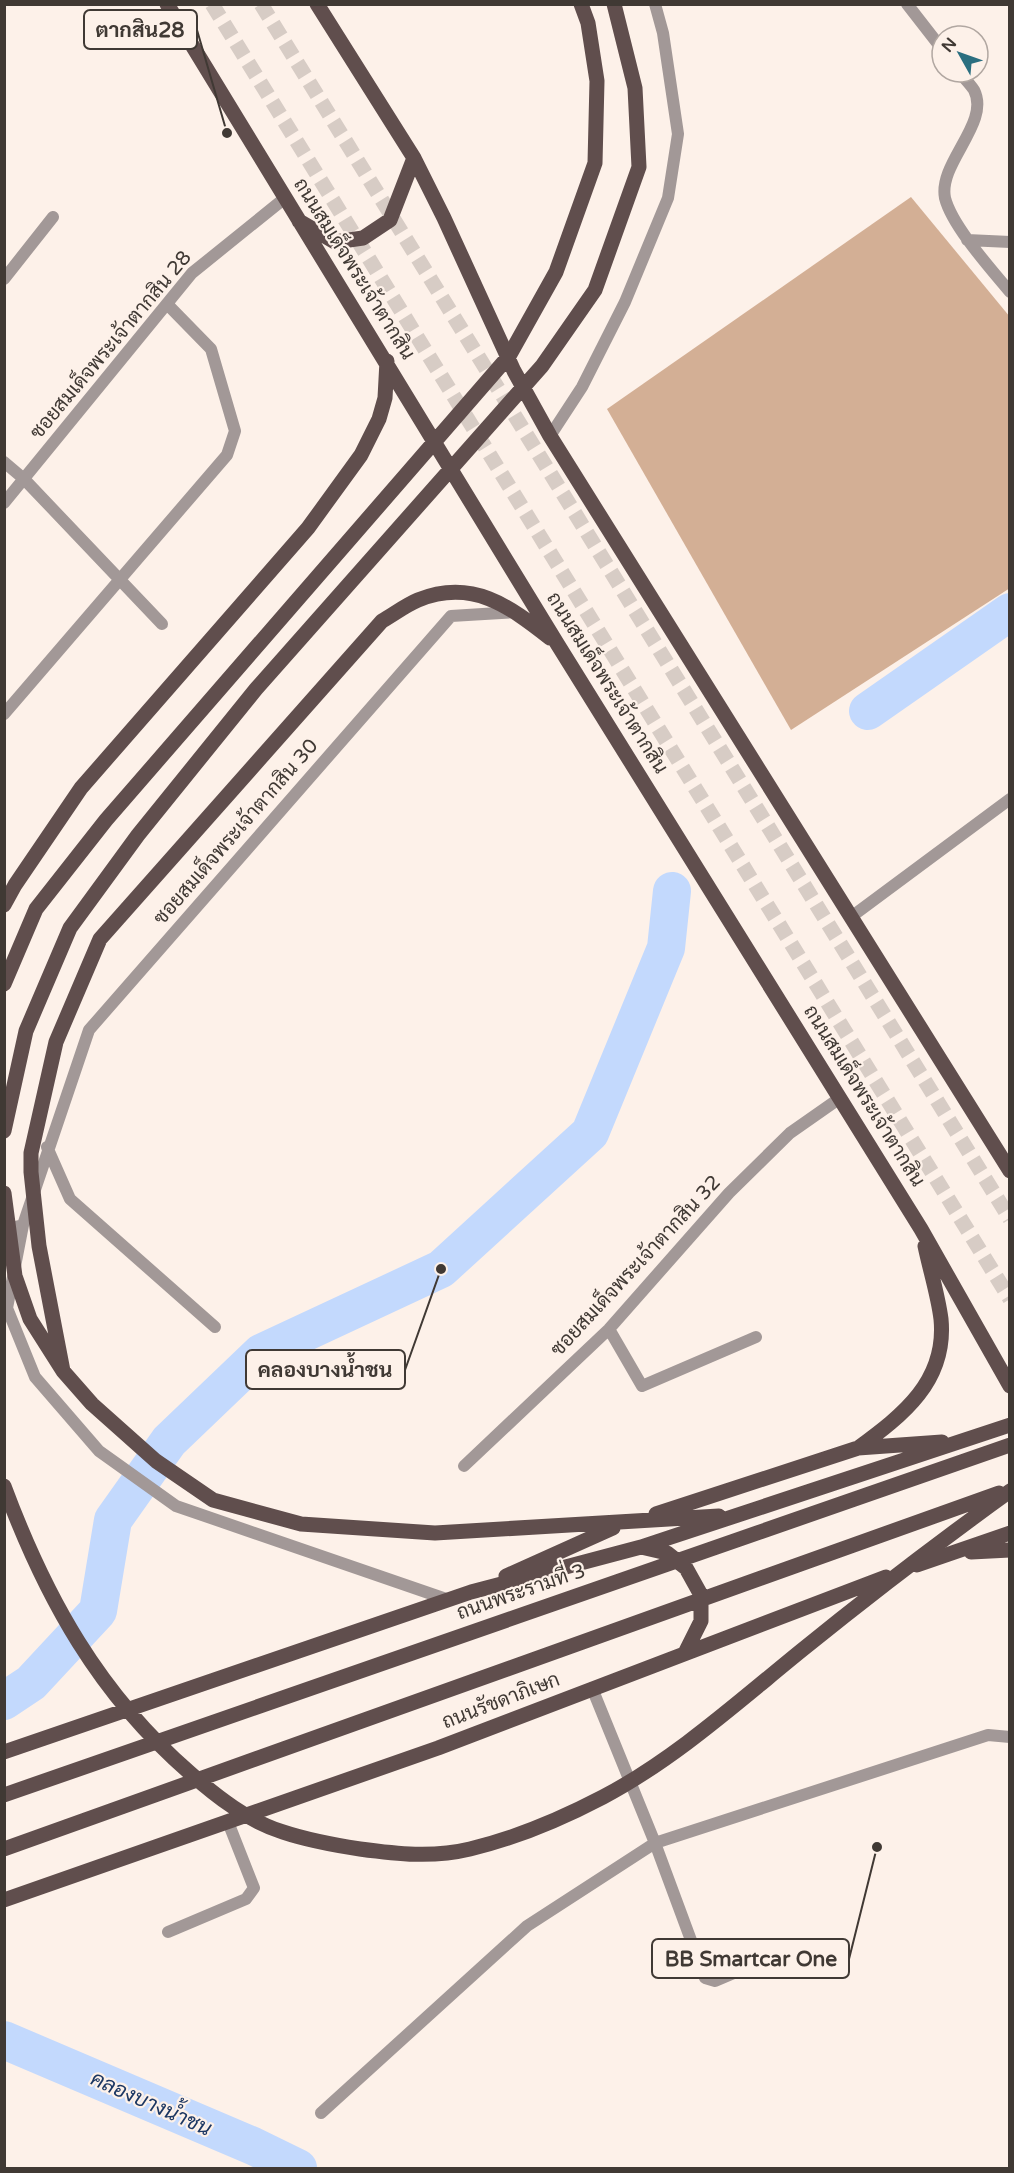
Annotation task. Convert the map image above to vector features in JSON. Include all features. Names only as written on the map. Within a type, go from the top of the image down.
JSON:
[{"type":"main road","name":"ถนนสมเด็จพระเจ้าตากสิน","points":[[166,4],[558,645],[921,1229],[1010,1386]]},
{"type":"main road","points":[[317,4],[414,158],[514,371],[550,436],[1010,1171]]},
{"type":"main road","points":[[4,984],[36,909],[106,820],[509,356],[556,272],[595,162],[597,81],[588,23],[581,4]]},
{"type":"main road","points":[[4,1131],[26,1031],[70,928],[138,835],[256,689],[542,366],[595,290],[639,166],[635,88],[614,4]]},
{"type":"main road","points":[[298,221],[335,242],[363,238],[390,220],[414,158]]},
{"type":"main road","points":[[4,905],[15,885],[81,788],[308,528],[361,455],[379,419],[385,398],[387,362]]},
{"type":"main road","points":[[63,1371],[39,1246],[31,1153],[56,1042],[100,939],[382,621],[418,600],[453,591],[492,599],[517,612],[558,645]]},
{"type":"main road","points":[[4,1193],[15,1276],[30,1319],[63,1371],[92,1404],[156,1461],[213,1500],[301,1524],[435,1533],[826,1509]]},
{"type":"main road","points":[[858,1449],[904,1413],[936,1369],[941,1320],[921,1229]]},
{"type":"main road","points":[[471,1592],[641,1546],[1010,1425]]},
{"type":"main road","points":[[4,1752],[450,1600],[599,1532],[858,1449],[963,1440]]},
{"type":"main road","name":"ถนนพระรามที่ 3","points":[[4,1795],[1010,1445]]},
{"type":"main road","points":[[4,1486],[25,1541],[57,1609],[93,1667],[138,1722],[174,1759],[221,1800],[281,1832],[344,1846],[409,1856],[468,1850],[540,1828],[606,1795],[672,1752],[933,1547],[1010,1490]]},
{"type":"main road","points":[[4,1849],[1010,1490]]},
{"type":"main road","name":"ถนนรัชดาภิเษก","points":[[4,1900],[438,1748],[686,1651],[1010,1533]]},
{"type":"main road","points":[[641,1546],[667,1553],[686,1568],[700,1595],[701,1621],[686,1651]]},
{"type":"main road","points":[[948,1554],[1010,1550]]},
{"type":"street","points":[[550,436],[582,387],[625,302],[668,198],[678,134],[663,33],[655,4]]},
{"type":"street","points":[[907,4],[930,34]]},
{"type":"street","points":[[969,84],[975,92],[977,114],[948,175],[945,197],[967,240],[1010,292]]},
{"type":"street","name":"ซอยสมเด็จพระเจ้าตากสิน 28","points":[[4,503],[192,273],[285,198]]},
{"type":"street","points":[[4,279],[53,217]]},
{"type":"street","points":[[967,240],[1010,242]]},
{"type":"street","points":[[4,714],[227,455],[235,431],[211,349],[167,304]]},
{"type":"street","points":[[4,462],[24,479],[162,624]]},
{"type":"street","name":"ซอยสมเด็จพระเจ้าตากสิน 30","points":[[6,1306],[23,1225],[47,1147],[89,1030],[451,616],[517,612]]},
{"type":"street","points":[[850,917],[1010,799]]},
{"type":"street","name":"ซอยสมเด็จพระเจ้าตากสิน 32","points":[[464,1466],[609,1329],[729,1193],[790,1133],[840,1098]]},
{"type":"street","points":[[47,1147],[70,1199],[215,1327]]},
{"type":"street","points":[[4,1230],[23,1225]]},
{"type":"street","points":[[6,1306],[35,1377],[99,1451],[176,1506],[450,1600]]},
{"type":"street","points":[[609,1329],[642,1386],[756,1337]]},
{"type":"street","points":[[592,1688],[655,1843],[705,1978],[715,1981],[748,1967]]},
{"type":"street","points":[[321,2113],[527,1926],[655,1843],[988,1735],[1010,1737]]},
{"type":"street","points":[[168,1932],[246,1899],[254,1888],[228,1822]]},
{"type":"building","points":[[911,197],[1010,317],[1010,588],[791,730],[607,409]]},
{"type":"waterway","name":"คลองบางน้ำชน","points":[[868,711],[1010,612]]},
{"type":"waterway","name":"คลองบางน้ำชน","points":[[4,1701],[31,1683],[98,1611],[113,1520],[169,1441],[261,1353],[441,1269],[590,1133],[666,948],[672,891]]},
{"type":"waterway","name":"คลองบางน้ำชน","points":[[4,2040],[253,2146],[298,2168]]},
{"type":"tunnel","points":[[212,4],[1010,1299]]},
{"type":"tunnel","points":[[261,4],[1010,1219]]},
{"type":"place","name":"ตากสิน28","points":[[227,133]]},
{"type":"place","name":"คลองบางน้ำชน","points":[[441,1269]]},
{"type":"place","name":"BB Smartcar One","points":[[877,1847]]}]
